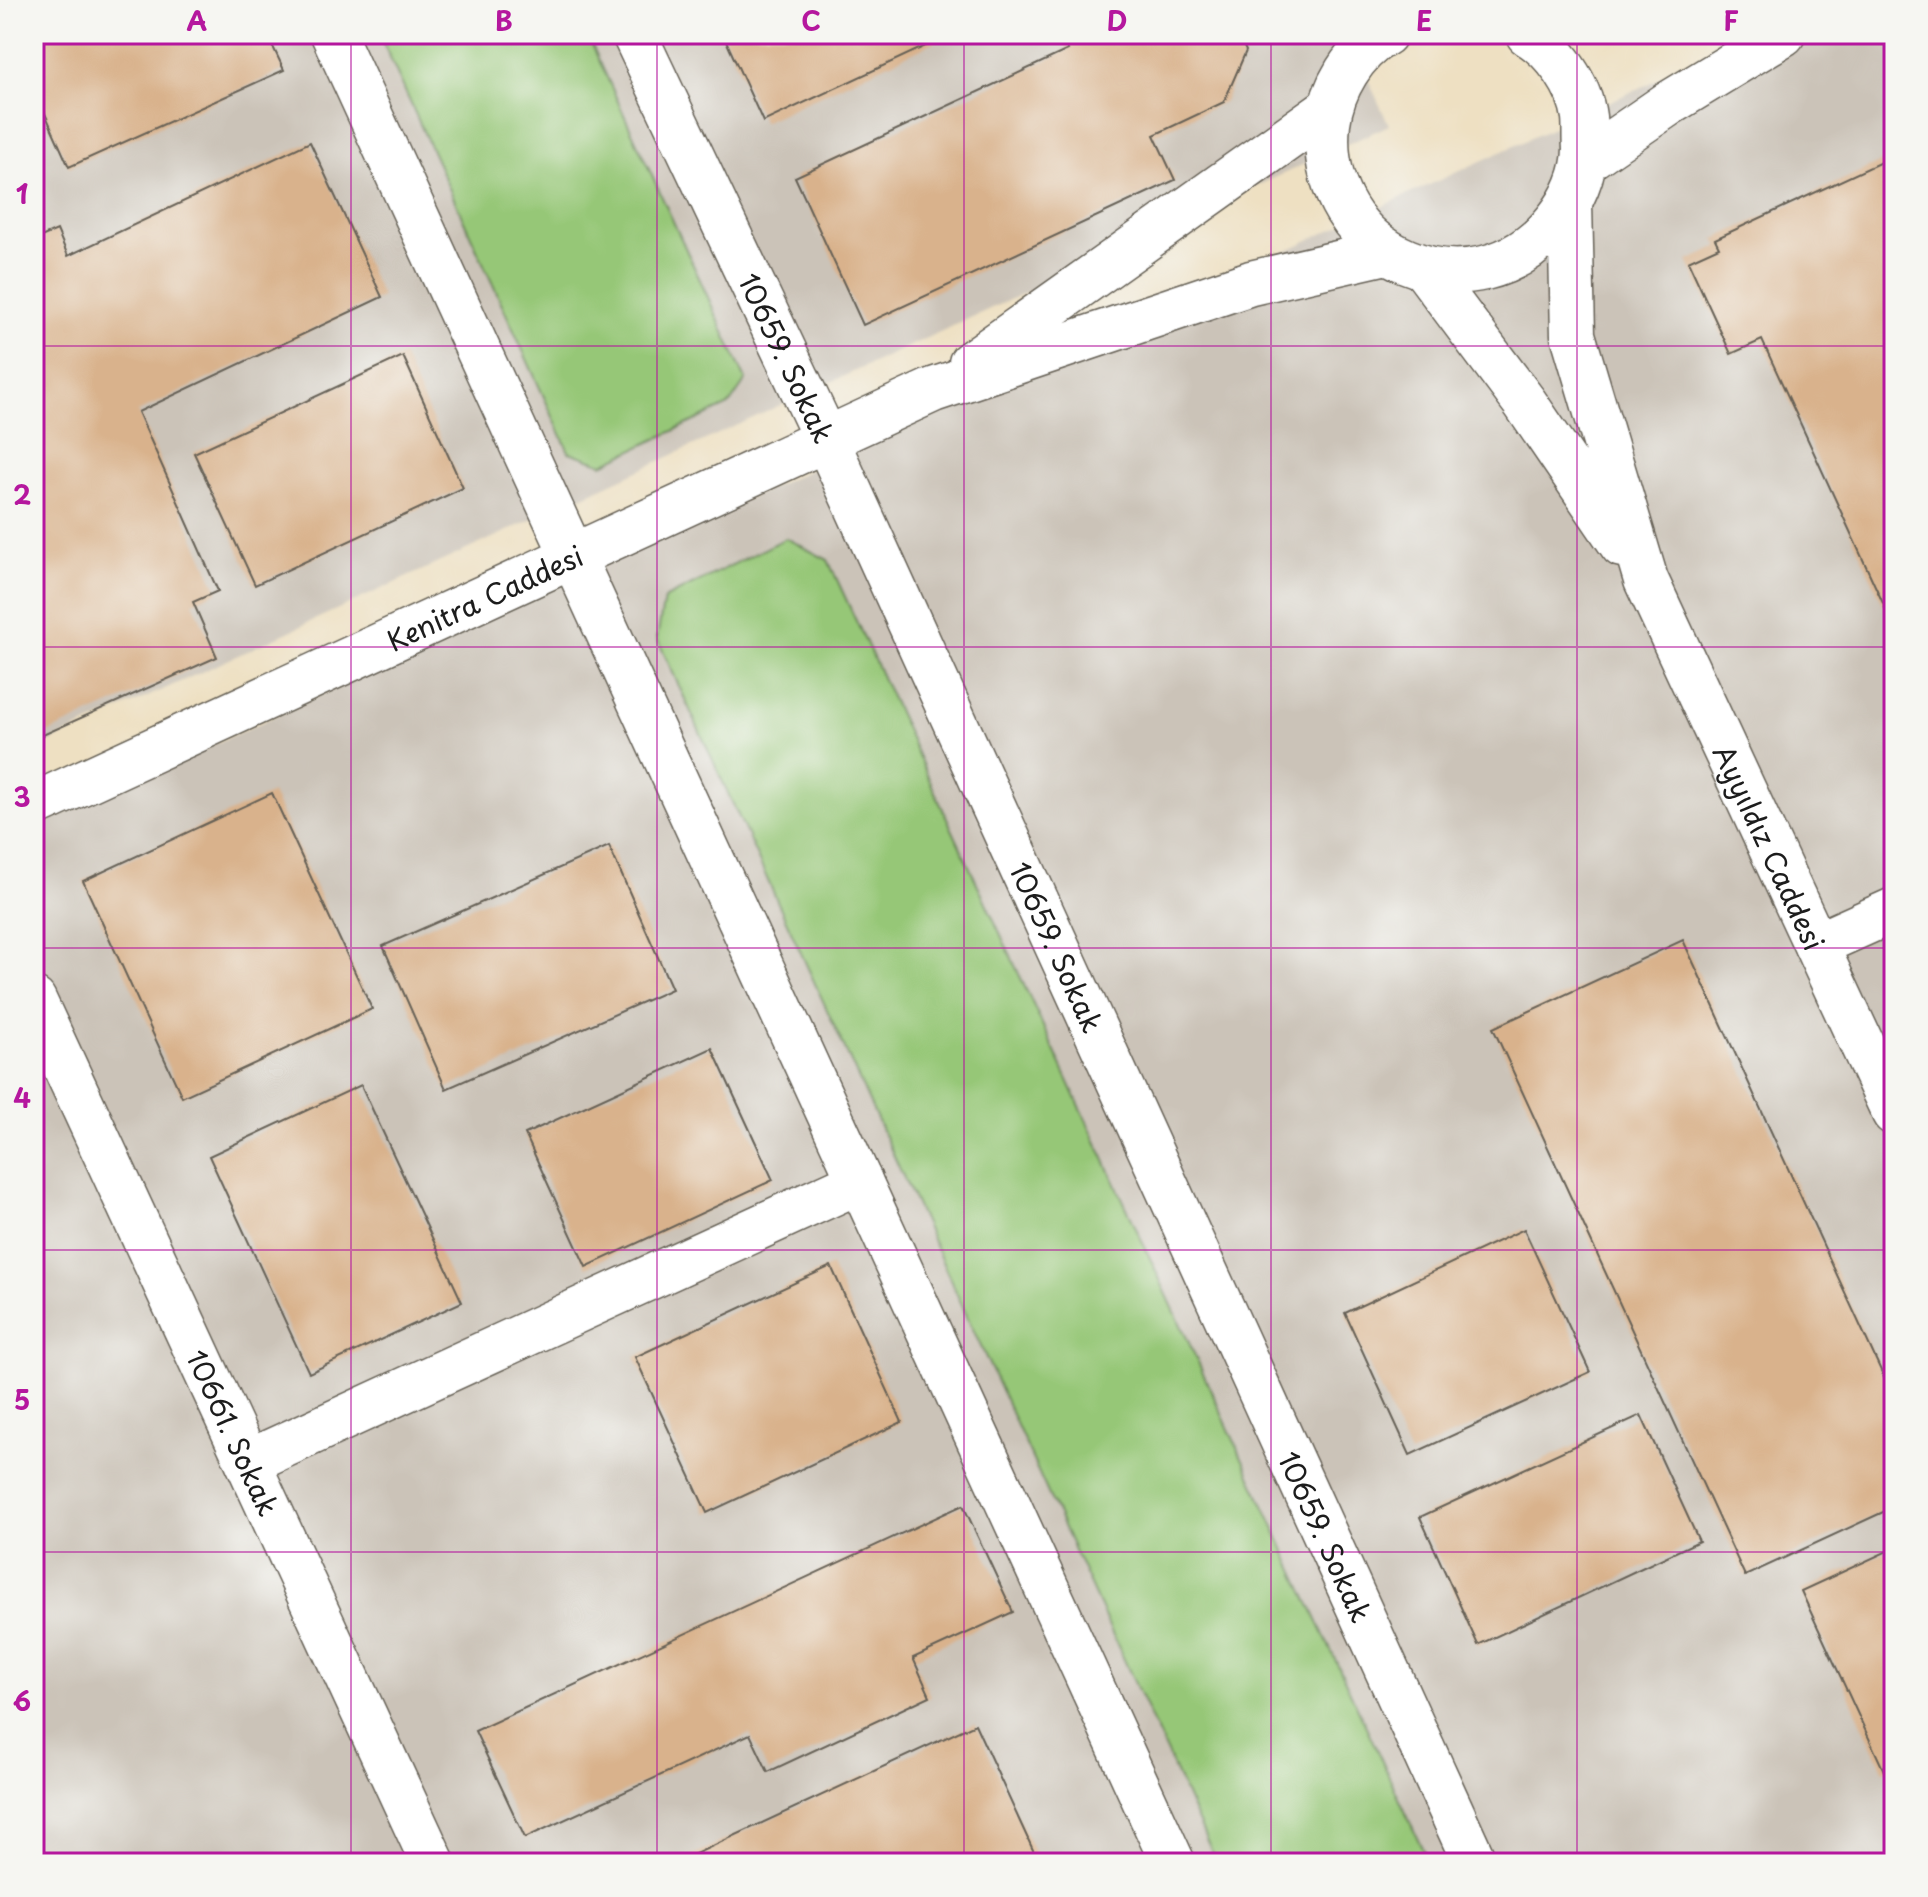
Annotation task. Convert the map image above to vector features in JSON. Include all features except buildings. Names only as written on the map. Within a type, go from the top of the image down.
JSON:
[{"type":"street","points":[[333,34],[1173,1863]]},
{"type":"street","name":"10659. Sokak","points":[[634,34],[826,439],[1475,1863]]},
{"type":"street","points":[[933,390],[1385,34]]},
{"type":"street","points":[[933,390],[1251,283],[1405,260],[1464,272],[1504,263],[1542,239],[1570,203],[1585,161],[1584,115],[1568,73],[1538,40],[1528,34]]},
{"type":"street","points":[[1585,161],[1668,104],[1783,34]]},
{"type":"street","name":"Ayyıldız Caddesi","points":[[1338,71],[1326,149],[1335,190],[1355,225],[1405,260],[1525,403],[1646,580]]},
{"type":"street","name":"Ayyıldız Caddesi","points":[[1570,203],[1573,335],[1646,580],[1894,1113]]},
{"type":"street","name":"Kenitra Caddesi","points":[[34,805],[933,390]]},
{"type":"street","points":[[1816,945],[1894,910]]},
{"type":"street","name":"10661. Sokak","points":[[34,1000],[433,1863]]},
{"type":"street","points":[[248,1462],[860,1181]]},
{"type":"shaded area","points":[[34,34],[1347,34],[1389,125],[34,749]]},
{"type":"shaded area","points":[[1757,34],[1894,34],[1894,1863],[34,1863],[34,827]]},
{"type":"green space","points":[[379,34],[587,34],[746,380],[729,405],[603,464],[569,452]]},
{"type":"green space","points":[[786,538],[828,560],[1429,1863],[1217,1863],[657,638],[664,599]]}]
